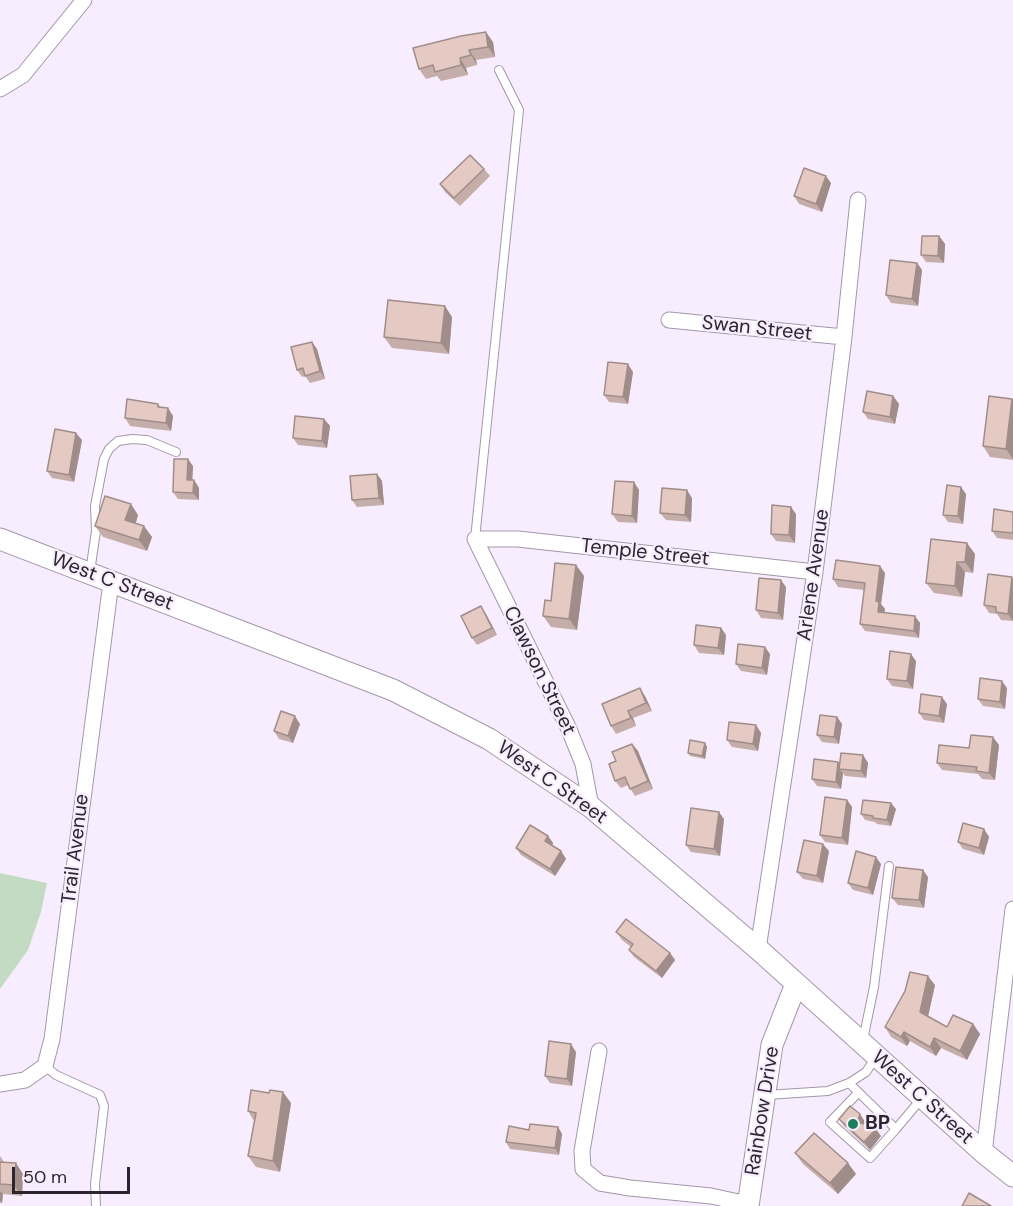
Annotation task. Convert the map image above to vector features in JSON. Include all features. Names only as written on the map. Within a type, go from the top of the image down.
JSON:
[{"type":"main road","name":"West C Street","points":[[0,539],[393,690],[489,739],[591,807],[758,949],[922,1098],[1013,1176]]},
{"type":"main road","name":"Rainbow Drive","points":[[748,1205],[772,1045],[796,984]]},
{"type":"street","points":[[0,89],[23,75],[84,0]]},
{"type":"street","name":"Arlene Avenue","points":[[758,949],[815,572],[844,337],[858,200]]},
{"type":"street","name":"Swan Street","points":[[669,320],[844,337]]},
{"type":"street","name":"Temple Street","points":[[475,539],[519,539],[815,572]]},
{"type":"street","name":"Clawson Street","points":[[475,539],[568,727],[583,764],[591,807]]},
{"type":"street","name":"Trail Avenue","points":[[45,1066],[52,1039],[111,582]]},
{"type":"street","points":[[984,1153],[1013,909]]},
{"type":"street","points":[[600,1052],[582,1151],[583,1169],[600,1183],[711,1196],[748,1205]]},
{"type":"street","points":[[0,1084],[25,1080],[45,1066]]},
{"type":"lane","points":[[475,539],[519,110],[500,70]]},
{"type":"lane","points":[[90,574],[96,531],[95,506],[104,459],[109,449],[118,441],[132,439],[147,440],[176,452]]},
{"type":"lane","points":[[764,1095],[828,1091],[849,1083],[866,1072],[889,866]]},
{"type":"lane","points":[[45,1066],[56,1075],[100,1095],[104,1106],[95,1184],[96,1206]]},
{"type":"lane","points":[[849,1083],[896,1129]]},
{"type":"lane","points":[[858,1093],[830,1122],[856,1141],[870,1158],[922,1098]]},
{"type":"lane","points":[[869,1126],[880,1114]]},
{"type":"green space","points":[[0,873],[47,883],[41,912],[28,950],[0,989]]},
{"type":"building","points":[[486,32],[488,47],[469,50],[471,55],[460,58],[461,65],[435,72],[433,65],[419,69],[413,48]]},
{"type":"building","points":[[470,155],[484,169],[454,198],[440,184]]},
{"type":"building","points":[[804,168],[826,176],[816,204],[794,196]]},
{"type":"building","points":[[922,236],[939,236],[938,256],[921,255]]},
{"type":"building","points":[[890,260],[917,263],[912,299],[886,295]]},
{"type":"building","points":[[388,300],[445,306],[441,343],[384,337]]},
{"type":"building","points":[[312,342],[320,371],[305,376],[303,368],[297,370],[291,347]]},
{"type":"building","points":[[608,362],[628,364],[623,397],[604,395]]},
{"type":"building","points":[[867,391],[893,396],[890,417],[863,412]]},
{"type":"building","points":[[989,396],[1012,399],[1006,449],[983,446]]},
{"type":"building","points":[[127,399],[168,408],[166,423],[125,418]]},
{"type":"building","points":[[295,416],[324,419],[322,441],[293,438]]},
{"type":"building","points":[[55,429],[76,433],[69,475],[47,471]]},
{"type":"building","points":[[174,459],[188,459],[187,480],[194,480],[193,493],[173,492]]},
{"type":"building","points":[[377,474],[379,498],[352,500],[350,476]]},
{"type":"building","points":[[615,481],[634,482],[632,516],[612,514]]},
{"type":"building","points":[[947,485],[961,487],[958,516],[943,515]]},
{"type":"building","points":[[662,488],[687,490],[685,515],[660,513]]},
{"type":"building","points":[[105,496],[131,504],[125,520],[144,526],[139,540],[95,526]]},
{"type":"building","points":[[772,505],[791,507],[789,535],[771,534]]},
{"type":"building","points":[[994,509],[1013,512],[1013,533],[992,531]]},
{"type":"building","points":[[931,539],[967,543],[965,562],[957,562],[955,586],[926,583]]},
{"type":"building","points":[[836,560],[880,566],[876,601],[879,602],[878,612],[915,616],[914,631],[860,624],[865,583],[833,579]]},
{"type":"building","points":[[555,563],[576,565],[569,619],[543,616],[545,600],[551,601]]},
{"type":"building","points":[[988,574],[1012,577],[1008,614],[996,612],[996,607],[984,605]]},
{"type":"building","points":[[759,578],[781,580],[778,613],[756,610]]},
{"type":"building","points":[[481,606],[492,628],[472,638],[461,616]]},
{"type":"building","points":[[696,625],[721,628],[718,648],[694,645]]},
{"type":"building","points":[[738,644],[765,647],[762,668],[736,664]]},
{"type":"building","points":[[890,651],[911,654],[907,681],[887,679]]},
{"type":"building","points":[[980,678],[1002,681],[1000,702],[978,699]]},
{"type":"building","points":[[640,688],[646,703],[628,711],[631,718],[611,726],[602,704]]},
{"type":"building","points":[[921,694],[942,697],[939,716],[919,713]]},
{"type":"building","points":[[281,711],[295,716],[288,736],[274,731]]},
{"type":"building","points":[[820,715],[837,717],[834,737],[817,735]]},
{"type":"building","points":[[729,722],[756,725],[753,744],[727,740]]},
{"type":"building","points":[[971,735],[993,737],[989,773],[976,771],[977,767],[937,763],[939,745],[969,748]]},
{"type":"building","points":[[690,740],[705,743],[702,756],[688,753]]},
{"type":"building","points":[[632,744],[648,781],[630,789],[625,777],[615,781],[609,764],[616,761],[612,752]]},
{"type":"building","points":[[841,753],[863,755],[861,771],[839,769]]},
{"type":"building","points":[[814,759],[838,762],[836,782],[812,779]]},
{"type":"building","points":[[825,797],[847,800],[842,838],[820,835]]},
{"type":"building","points":[[863,800],[891,803],[887,820],[861,814]]},
{"type":"building","points":[[691,808],[719,812],[714,849],[686,845]]},
{"type":"building","points":[[963,823],[984,829],[979,848],[958,842]]},
{"type":"building","points":[[530,825],[548,836],[545,841],[561,851],[550,869],[516,848]]},
{"type":"building","points":[[804,840],[823,844],[817,876],[797,872]]},
{"type":"building","points":[[856,851],[876,857],[868,888],[848,883]]},
{"type":"building","points":[[896,867],[923,870],[919,900],[892,898]]},
{"type":"building","points":[[626,919],[670,953],[656,971],[629,950],[633,944],[616,932]]},
{"type":"building","points":[[910,972],[928,976],[920,1012],[947,1027],[953,1015],[973,1024],[960,1051],[934,1038],[930,1047],[904,1032],[901,1037],[885,1027],[905,991]]},
{"type":"building","points":[[549,1041],[571,1044],[567,1079],[545,1076]]},
{"type":"building","points":[[251,1090],[269,1093],[270,1090],[283,1092],[273,1161],[248,1156],[256,1113],[248,1111]]},
{"type":"building","points":[[850,1106],[860,1114],[858,1120],[860,1123],[869,1122],[876,1129],[864,1142],[839,1119]]},
{"type":"building","points":[[530,1124],[558,1127],[555,1148],[506,1142],[509,1126],[529,1130]]},
{"type":"building","points":[[814,1133],[848,1163],[830,1183],[795,1153]]},
{"type":"building","points":[[0,1162],[16,1163],[14,1185],[0,1184]]},
{"type":"building","points":[[969,1193],[991,1206],[962,1206]]},
{"type":"place","name":"BP","points":[[853,1124]]}]
